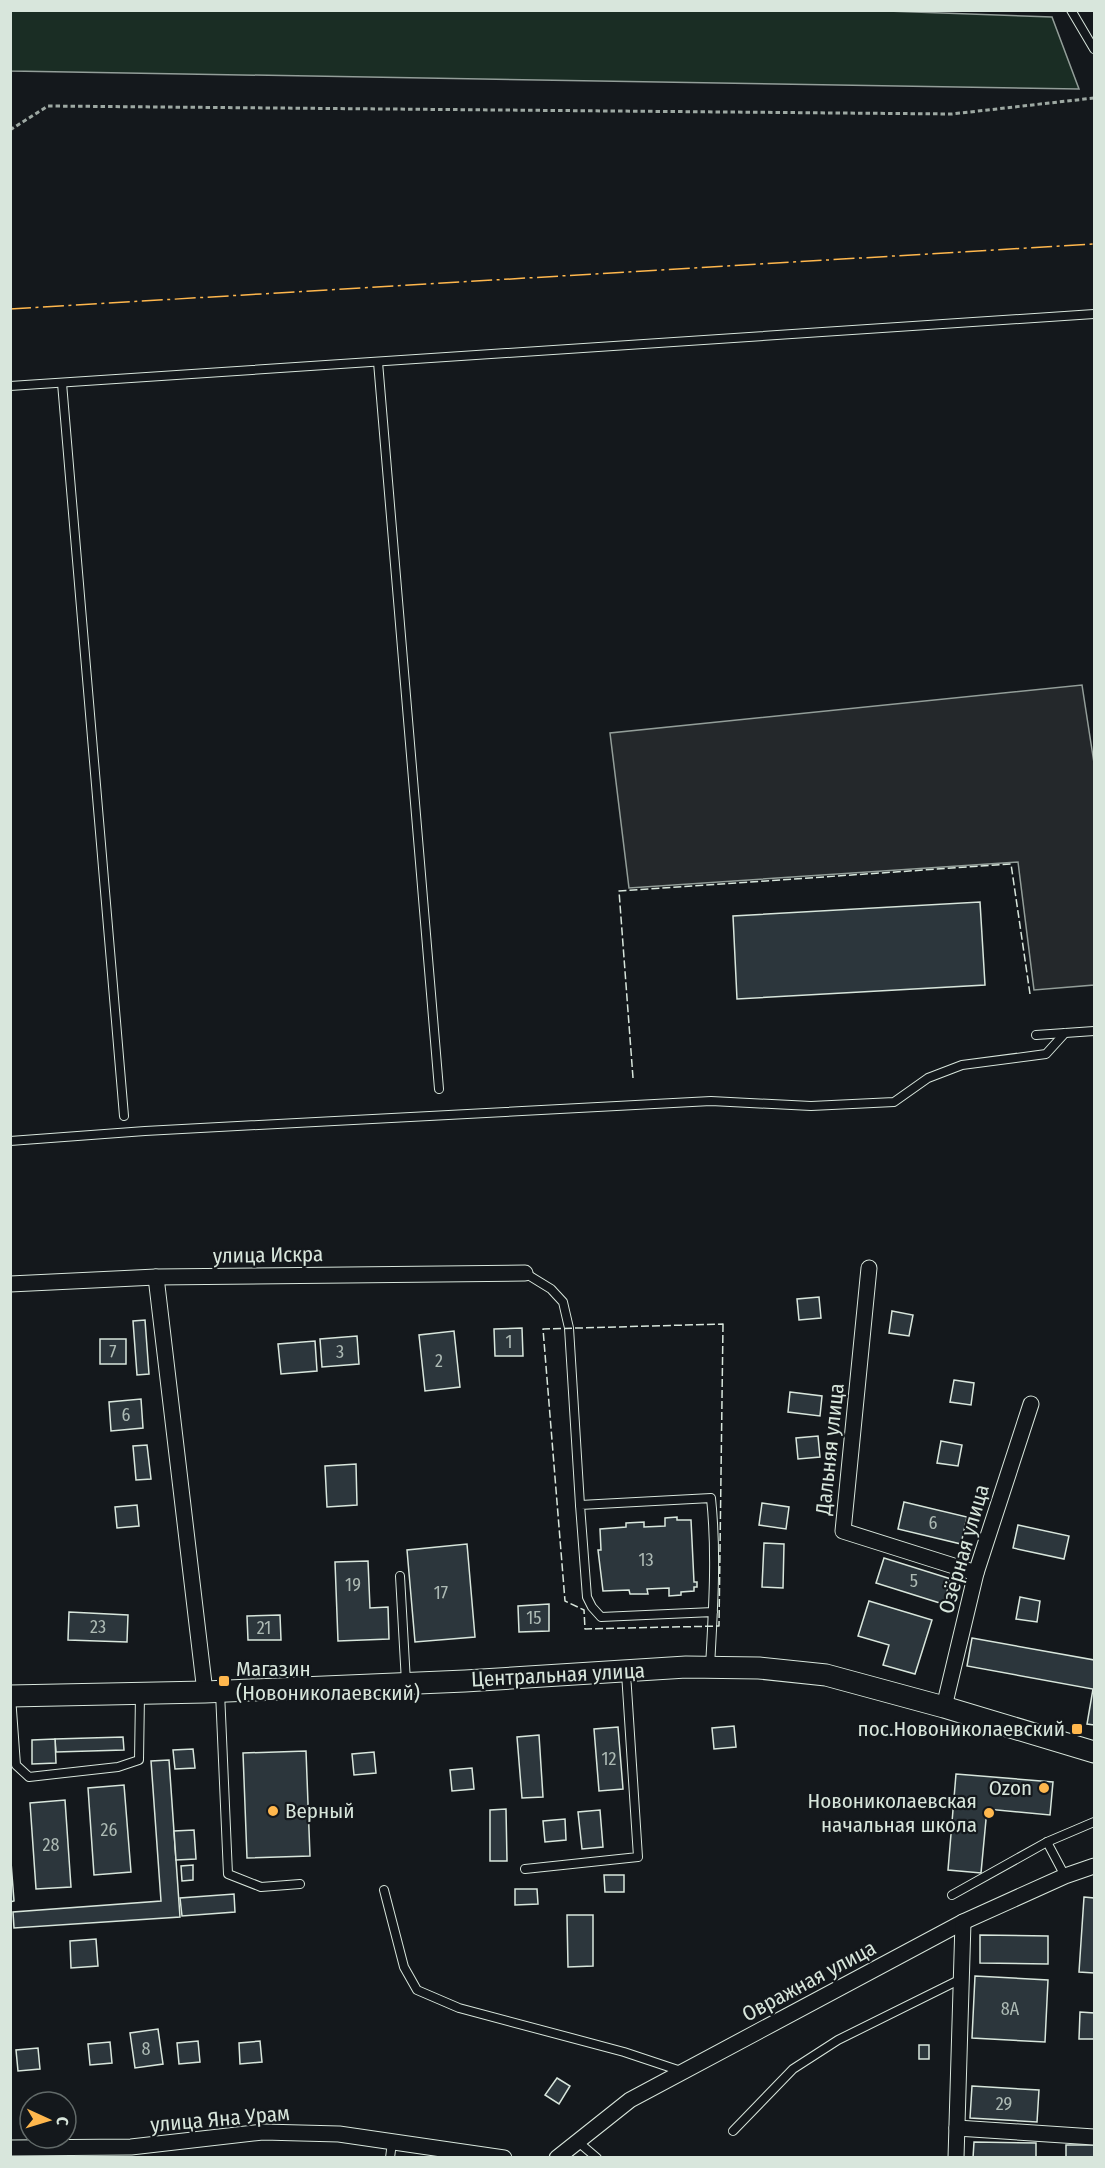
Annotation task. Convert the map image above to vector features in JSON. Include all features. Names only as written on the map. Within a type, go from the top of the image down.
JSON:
[{"type":"main road","name":"Центральная улица","points":[[11,1696],[213,1692],[710,1668],[759,1668],[826,1675],[1095,1752]]},
{"type":"street","name":"Дальняя улица","points":[[869,1268],[843,1531],[976,1573]]},
{"type":"street","name":"улица Искра","points":[[10,1284],[156,1277],[525,1273]]},
{"type":"street","points":[[156,1277],[213,1692]]},
{"type":"street","name":"Озёрная улица","points":[[944,1707],[976,1573],[1031,1404]]},
{"type":"street","name":"Овражная улица","points":[[557,2157],[630,2100],[963,1922],[1065,1876],[1095,1866]]},
{"type":"street","points":[[956,2157],[963,1922]]},
{"type":"street","points":[[957,2128],[1095,2137]]},
{"type":"street","name":"улица Яна Урам","points":[[10,2148],[131,2147],[263,2132],[339,2134],[391,2150],[504,2157]]},
{"type":"lane","points":[[1071,10],[1095,49]]},
{"type":"lane","points":[[10,386],[1095,314]]},
{"type":"lane","points":[[378,362],[440,1089]]},
{"type":"lane","points":[[62,383],[124,1116]]},
{"type":"lane","points":[[1036,1035],[1095,1031]]},
{"type":"lane","points":[[10,1141],[146,1131],[711,1101],[811,1106],[894,1102],[928,1078],[962,1065],[1046,1054],[1065,1033]]},
{"type":"lane","points":[[525,1273],[551,1289],[563,1302],[569,1328],[586,1597],[602,1617],[713,1612]]},
{"type":"lane","points":[[580,1505],[711,1498],[715,1542],[710,1668]]},
{"type":"lane","points":[[400,1576],[406,1683]]},
{"type":"lane","points":[[525,1869],[638,1857],[626,1672]]},
{"type":"lane","points":[[213,1692],[228,1874],[261,1887],[300,1884]]},
{"type":"lane","points":[[11,1696],[16,1765],[29,1777],[118,1767],[140,1760],[140,1693]]},
{"type":"lane","points":[[952,1895],[1047,1842],[1095,1822]]},
{"type":"lane","points":[[1047,1842],[1065,1876]]},
{"type":"lane","points":[[384,1890],[404,1967],[417,1990],[459,2008],[624,2052],[683,2072]]},
{"type":"lane","points":[[733,2131],[793,2069],[838,2040],[962,1978]]},
{"type":"lane","points":[[577,2141],[597,2157]]},
{"type":"path","points":[[10,130],[48,106],[952,114],[1095,98]]},
{"type":"green space","points":[[11,10],[859,10],[1052,17],[1079,89],[11,71]]},
{"type":"shaded area","points":[[1082,685],[1094,763],[1094,985],[1034,990],[1018,862],[629,888],[610,733]]},
{"type":"building","points":[[980,902],[985,985],[737,999],[733,916]]},
{"type":"building","points":[[819,1297],[821,1318],[799,1320],[797,1299]]},
{"type":"building","points":[[892,1311],[913,1315],[909,1336],[889,1333]]},
{"type":"building","points":[[145,1320],[149,1374],[137,1375],[133,1321]]},
{"type":"building","points":[[522,1328],[523,1356],[495,1356],[494,1329]]},
{"type":"building","points":[[454,1331],[460,1387],[425,1391],[419,1335]]},
{"type":"building","points":[[357,1336],[359,1364],[322,1367],[320,1339]]},
{"type":"building","points":[[100,1339],[126,1339],[126,1364],[100,1364]]},
{"type":"building","points":[[315,1341],[317,1371],[281,1374],[278,1344]]},
{"type":"building","points":[[954,1380],[974,1383],[971,1405],[950,1402]]},
{"type":"building","points":[[790,1392],[822,1396],[820,1416],[788,1412]]},
{"type":"building","points":[[141,1399],[143,1428],[111,1431],[109,1402]]},
{"type":"building","points":[[818,1436],[820,1457],[798,1459],[796,1438]]},
{"type":"building","points":[[941,1441],[962,1445],[958,1466],[937,1463]]},
{"type":"building","points":[[147,1445],[151,1479],[136,1480],[133,1446]]},
{"type":"building","points":[[356,1464],[357,1505],[327,1507],[325,1466]]},
{"type":"building","points":[[904,1502],[967,1517],[961,1544],[898,1529]]},
{"type":"building","points":[[762,1503],[789,1507],[786,1529],[759,1525]]},
{"type":"building","points":[[137,1505],[139,1526],[117,1528],[115,1507]]},
{"type":"building","points":[[677,1517],[677,1520],[691,1520],[694,1582],[697,1582],[694,1591],[669,1596],[669,1588],[647,1589],[648,1594],[630,1594],[629,1590],[603,1591],[598,1550],[601,1550],[600,1529],[626,1527],[626,1523],[644,1522],[644,1527],[665,1526],[665,1518]]},
{"type":"building","points":[[1018,1525],[1069,1536],[1064,1559],[1013,1548]]},
{"type":"building","points":[[764,1543],[784,1544],[783,1588],[762,1587]]},
{"type":"building","points":[[467,1544],[475,1637],[415,1642],[407,1550]]},
{"type":"building","points":[[884,1558],[951,1579],[943,1604],[876,1583]]},
{"type":"building","points":[[368,1561],[370,1608],[388,1607],[389,1639],[338,1641],[335,1562]]},
{"type":"building","points":[[1020,1597],[1040,1601],[1037,1622],[1016,1619]]},
{"type":"building","points":[[869,1601],[932,1620],[915,1674],[883,1665],[889,1645],[858,1636]]},
{"type":"building","points":[[549,1604],[549,1631],[519,1632],[518,1606]]},
{"type":"building","points":[[69,1612],[128,1615],[127,1642],[68,1640]]},
{"type":"building","points":[[280,1615],[281,1640],[248,1640],[247,1616]]},
{"type":"building","points":[[972,1638],[1094,1660],[1094,1725],[1087,1724],[1093,1689],[967,1666]]},
{"type":"building","points":[[734,1726],[736,1747],[714,1749],[712,1728]]},
{"type":"building","points":[[618,1727],[623,1789],[599,1791],[594,1729]]},
{"type":"building","points":[[539,1735],[543,1797],[522,1798],[517,1737]]},
{"type":"building","points":[[123,1737],[124,1750],[56,1752],[55,1739]]},
{"type":"building","points":[[55,1739],[56,1763],[32,1764],[32,1740]]},
{"type":"building","points":[[193,1749],[195,1768],[175,1769],[173,1750]]},
{"type":"building","points":[[306,1751],[310,1856],[247,1858],[243,1753]]},
{"type":"building","points":[[374,1752],[376,1773],[354,1775],[352,1754]]},
{"type":"building","points":[[169,1760],[180,1917],[14,1928],[13,1912],[161,1901],[151,1761]]},
{"type":"building","points":[[472,1768],[474,1789],[452,1791],[450,1770]]},
{"type":"building","points":[[956,1774],[1053,1782],[1050,1815],[987,1809],[981,1873],[948,1870]]},
{"type":"building","points":[[124,1785],[131,1872],[94,1875],[88,1788]]},
{"type":"building","points":[[65,1800],[71,1887],[36,1889],[30,1803]]},
{"type":"building","points":[[506,1809],[507,1861],[490,1861],[490,1810]]},
{"type":"building","points":[[600,1810],[603,1847],[582,1849],[578,1812]]},
{"type":"building","points":[[565,1819],[566,1840],[545,1842],[543,1821]]},
{"type":"building","points":[[194,1830],[196,1859],[176,1860],[174,1831]]},
{"type":"building","points":[[10,1849],[14,1901],[10,1902]]},
{"type":"building","points":[[193,1865],[193,1880],[182,1881],[181,1866]]},
{"type":"building","points":[[604,1875],[624,1875],[624,1892],[605,1892]]},
{"type":"building","points":[[515,1889],[537,1889],[538,1904],[515,1905]]},
{"type":"building","points":[[234,1894],[235,1912],[182,1916],[180,1898]]},
{"type":"building","points":[[1084,1897],[1094,1898],[1094,1973],[1079,1972]]},
{"type":"building","points":[[567,1915],[593,1915],[593,1966],[568,1967]]},
{"type":"building","points":[[980,1935],[1048,1936],[1048,1964],[980,1963]]},
{"type":"building","points":[[96,1939],[98,1966],[71,1968],[70,1941]]},
{"type":"building","points":[[975,1976],[1048,1980],[1045,2042],[972,2038]]},
{"type":"building","points":[[1080,2012],[1094,2013],[1094,2039],[1079,2039]]},
{"type":"building","points":[[158,2029],[163,2064],[135,2068],[130,2033]]},
{"type":"building","points":[[198,2041],[200,2062],[179,2064],[177,2043]]},
{"type":"building","points":[[260,2041],[262,2062],[240,2064],[239,2043]]},
{"type":"building","points":[[110,2042],[112,2063],[90,2065],[88,2044]]},
{"type":"building","points":[[919,2045],[929,2045],[929,2059],[919,2059]]},
{"type":"building","points":[[38,2048],[40,2069],[18,2071],[16,2050]]},
{"type":"building","points":[[557,2078],[570,2086],[559,2104],[545,2095]]},
{"type":"building","points":[[972,2086],[1039,2090],[1037,2122],[970,2118]]},
{"type":"building","points":[[974,2142],[1036,2143],[1036,2158],[973,2158]]},
{"type":"building","points":[[1066,2145],[1094,2145],[1094,2158],[1066,2158]]},
{"type":"fence","points":[[633,1078],[619,891],[1011,864],[1030,994]]},
{"type":"fence","points":[[723,1324],[719,1626],[585,1629],[584,1610],[565,1601],[543,1329],[723,1324]]},
{"type":"power","points":[[10,309],[1094,244]]},
{"type":"place","name":"Магазин (Новониколаевский)","points":[[224,1681]]},
{"type":"place","name":"пос.Новониколаевский","points":[[1077,1729]]},
{"type":"place","name":"Ozon","points":[[1044,1788]]},
{"type":"place","name":"Верный","points":[[273,1811]]},
{"type":"place","name":"Новониколаевская начальная школа","points":[[989,1813]]}]
